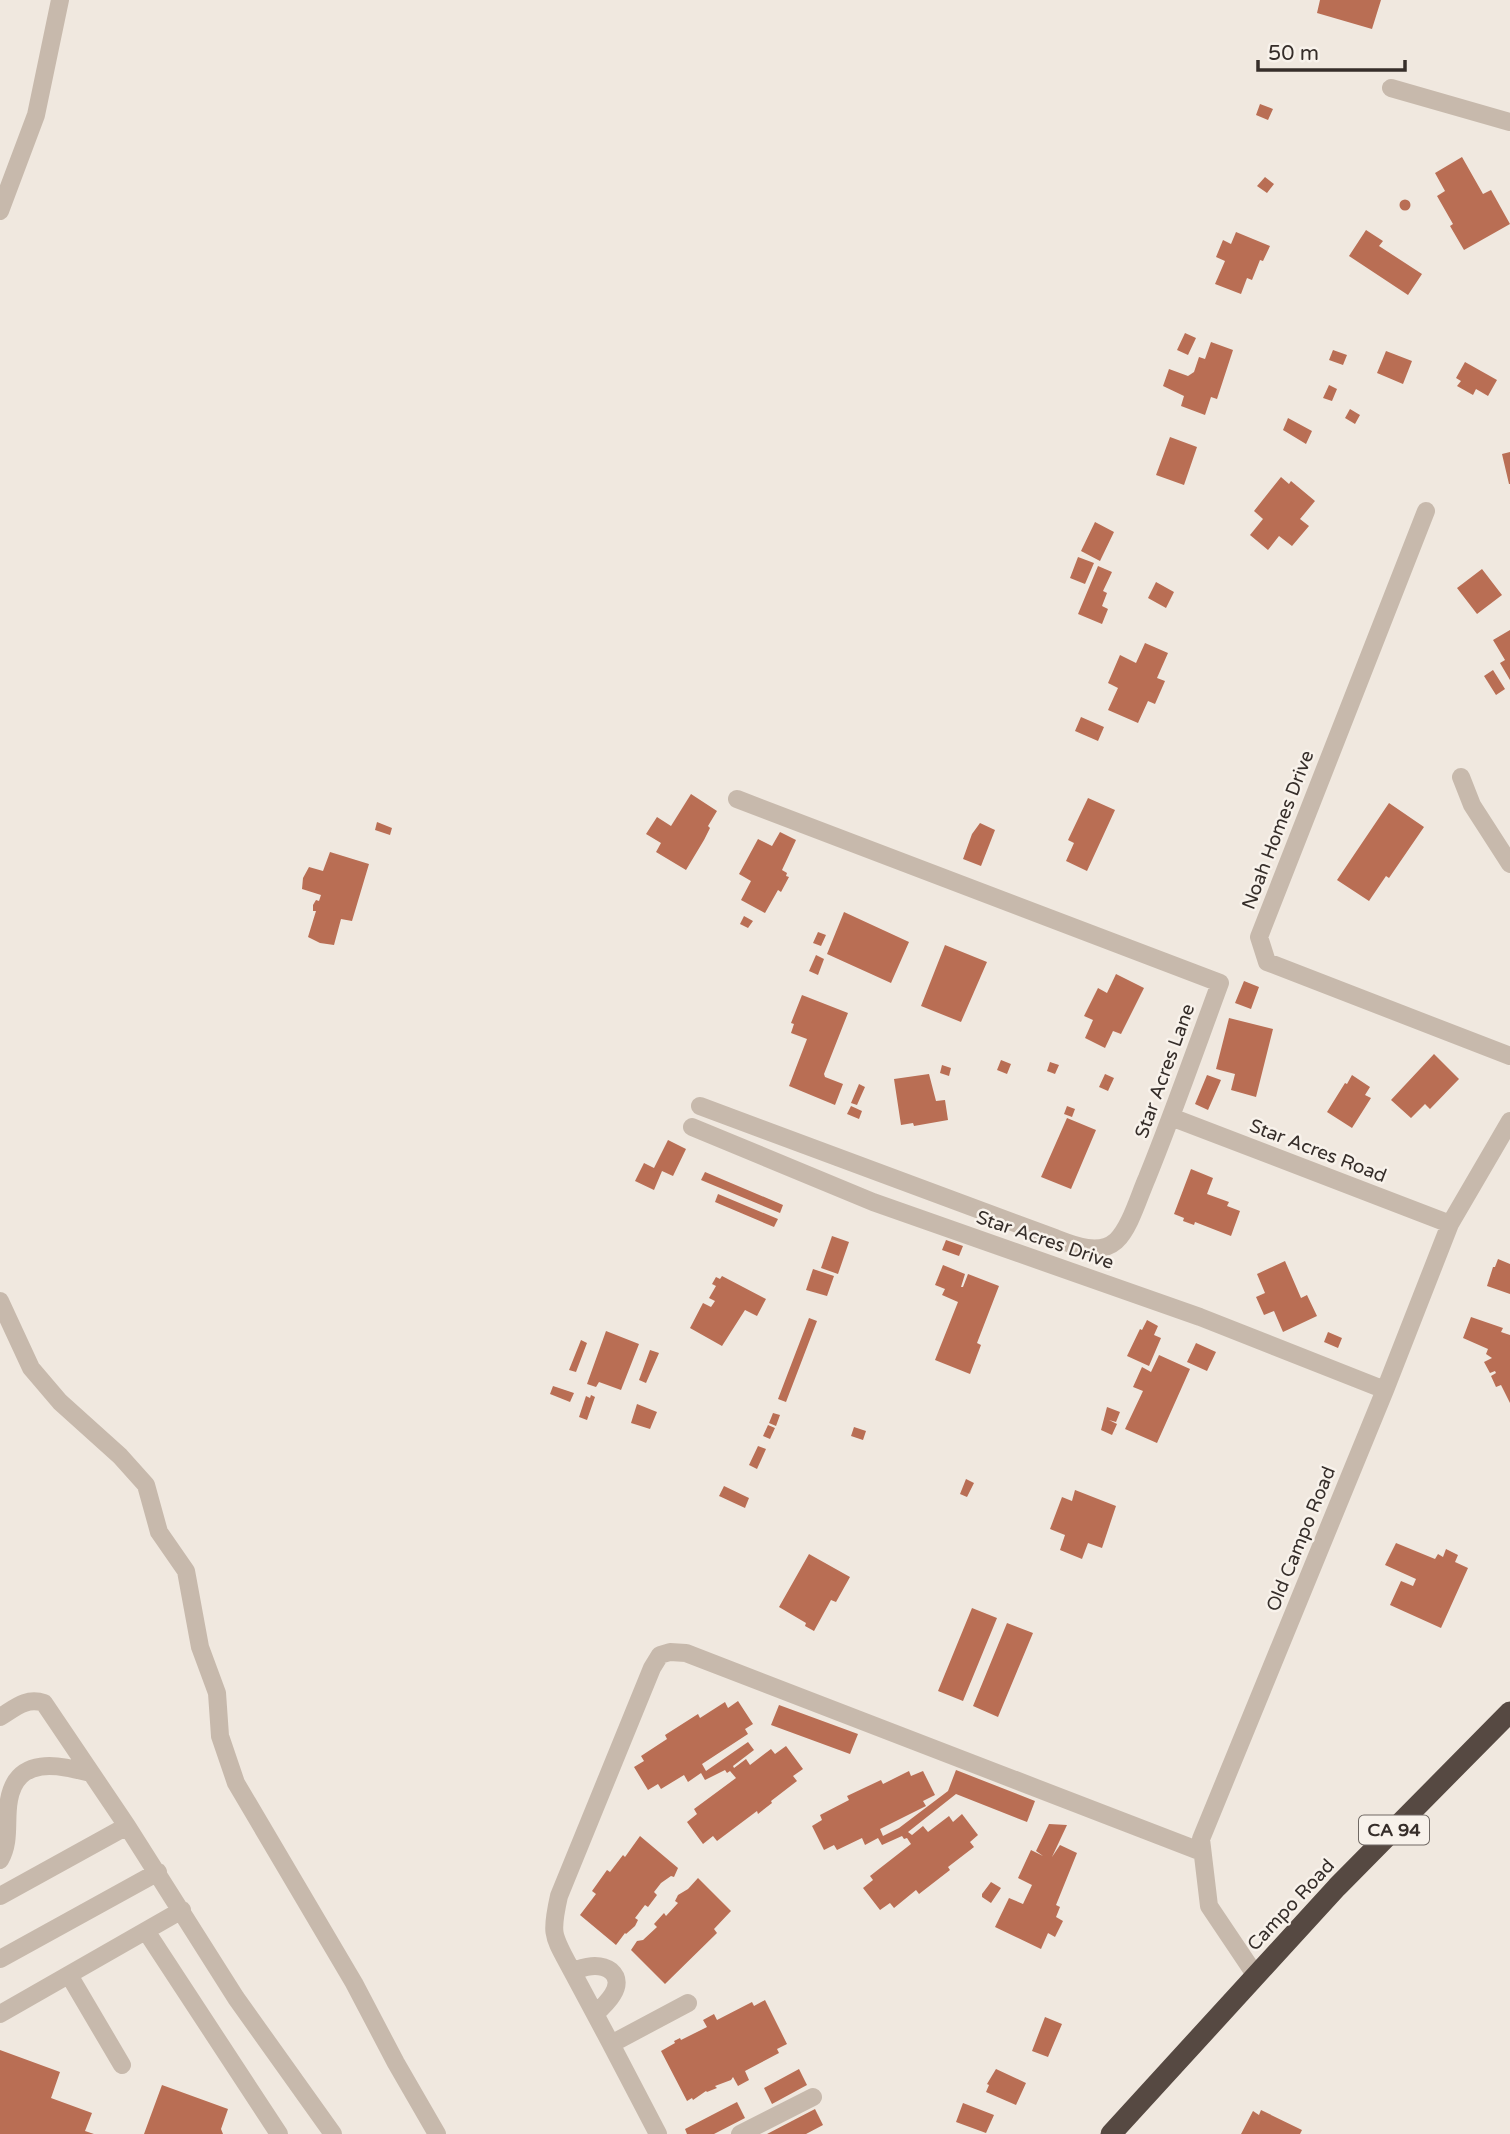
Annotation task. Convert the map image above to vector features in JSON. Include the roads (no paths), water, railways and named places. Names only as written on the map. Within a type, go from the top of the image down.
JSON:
[{"type":"highway","name":"Campo Road","points":[[1111,2134],[1337,1887],[1506,1724]]},
{"type":"street","points":[[0,211],[36,115],[60,0]]},
{"type":"street","points":[[1391,88],[1510,122]]},
{"type":"street","name":"Noah Homes Drive","points":[[1426,511],[1259,937],[1267,962],[1510,1056]]},
{"type":"street","points":[[1461,777],[1472,805],[1510,864]]},
{"type":"street","name":"Star Acres Lane","points":[[700,1106],[1082,1248],[1104,1247],[1116,1240],[1130,1218],[1171,1117],[1220,982],[737,799]]},
{"type":"street","name":"Star Acres Road","points":[[1171,1117],[1450,1224]]},
{"type":"street","name":"Old Campo Road","points":[[1256,1976],[1209,1906],[1201,1839],[1450,1224],[1510,1121]]},
{"type":"street","name":"Star Acres Drive","points":[[692,1127],[873,1202],[1200,1317],[1385,1390]]},
{"type":"street","points":[[0,1301],[31,1368],[60,1402],[120,1456],[146,1485],[159,1532],[186,1571],[200,1647],[217,1693],[220,1736],[236,1783],[354,1983],[437,2134]]},
{"type":"street","points":[[658,2134],[553,1936],[553,1922],[559,1896],[652,1668],[660,1655],[670,1652],[686,1653],[1202,1852]]},
{"type":"street","points":[[0,1717],[25,1702],[35,1700],[44,1703],[158,1872],[236,1998],[333,2134]]},
{"type":"street","points":[[0,1790],[28,1770],[43,1765],[60,1765],[91,1773]]},
{"type":"street","points":[[0,1860],[6,1849],[9,1800],[16,1781]]},
{"type":"street","points":[[0,1896],[127,1826]]},
{"type":"street","points":[[0,1959],[158,1872]]},
{"type":"street","points":[[0,2014],[182,1910]]},
{"type":"street","points":[[146,1931],[279,2134]]},
{"type":"street","points":[[572,1971],[597,1965],[609,1969],[615,1977],[616,1989],[608,2003],[595,2014]]},
{"type":"street","points":[[69,1975],[122,2065]]},
{"type":"street","points":[[611,2044],[688,2003]]},
{"type":"street","points":[[740,2134],[813,2097]]}]
